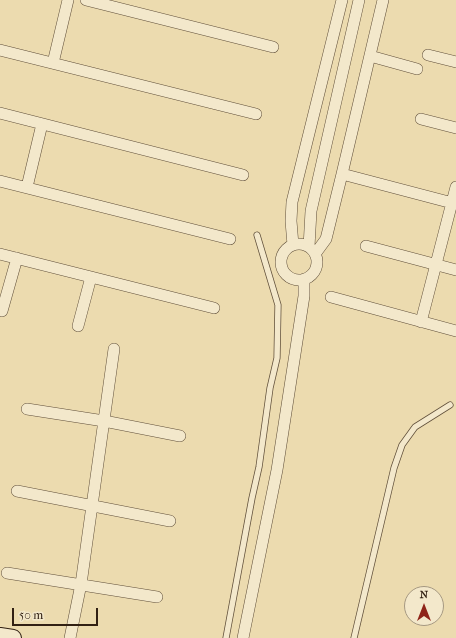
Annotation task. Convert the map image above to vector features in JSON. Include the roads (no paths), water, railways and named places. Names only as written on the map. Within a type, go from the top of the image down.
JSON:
[{"type":"street","points":[[53,63],[68,0]]},
{"type":"street","points":[[86,0],[273,47]]},
{"type":"street","points":[[293,245],[291,221],[292,202],[342,0]]},
{"type":"street","points":[[312,251],[304,245],[293,245],[286,250],[281,261],[285,273],[295,280],[304,279],[312,274],[318,263],[312,251],[311,211],[359,0]]},
{"type":"street","points":[[312,251],[326,238],[383,0]]},
{"type":"street","points":[[338,18],[354,22]]},
{"type":"street","points":[[0,50],[256,114]]},
{"type":"street","points":[[428,55],[456,62]]},
{"type":"street","points":[[370,56],[417,69]]},
{"type":"street","points":[[0,113],[243,175]]},
{"type":"street","points":[[421,119],[456,128]]},
{"type":"street","points":[[27,187],[42,124]]},
{"type":"street","points":[[300,172],[319,176]]},
{"type":"street","points":[[342,174],[454,203]]},
{"type":"street","points":[[0,181],[230,239]]},
{"type":"street","points":[[421,322],[454,203],[456,187]]},
{"type":"street","points":[[366,246],[456,270]]},
{"type":"street","points":[[0,254],[214,308]]},
{"type":"street","points":[[2,311],[17,258]]},
{"type":"street","points":[[78,326],[91,277]]},
{"type":"street","points":[[243,638],[277,470],[304,296],[304,279]]},
{"type":"street","points":[[330,297],[456,331]]},
{"type":"street","points":[[70,638],[82,584],[114,350]]},
{"type":"street","points":[[27,409],[104,421],[180,436]]},
{"type":"street","points":[[17,491],[170,521]]},
{"type":"street","points":[[7,572],[157,597]]},
{"type":"street","points":[[0,636],[13,638]]},
{"type":"lane","points":[[226,638],[259,466],[270,388],[277,358],[278,305],[257,236]]},
{"type":"lane","points":[[354,638],[394,468],[402,445],[415,427],[450,405]]}]
